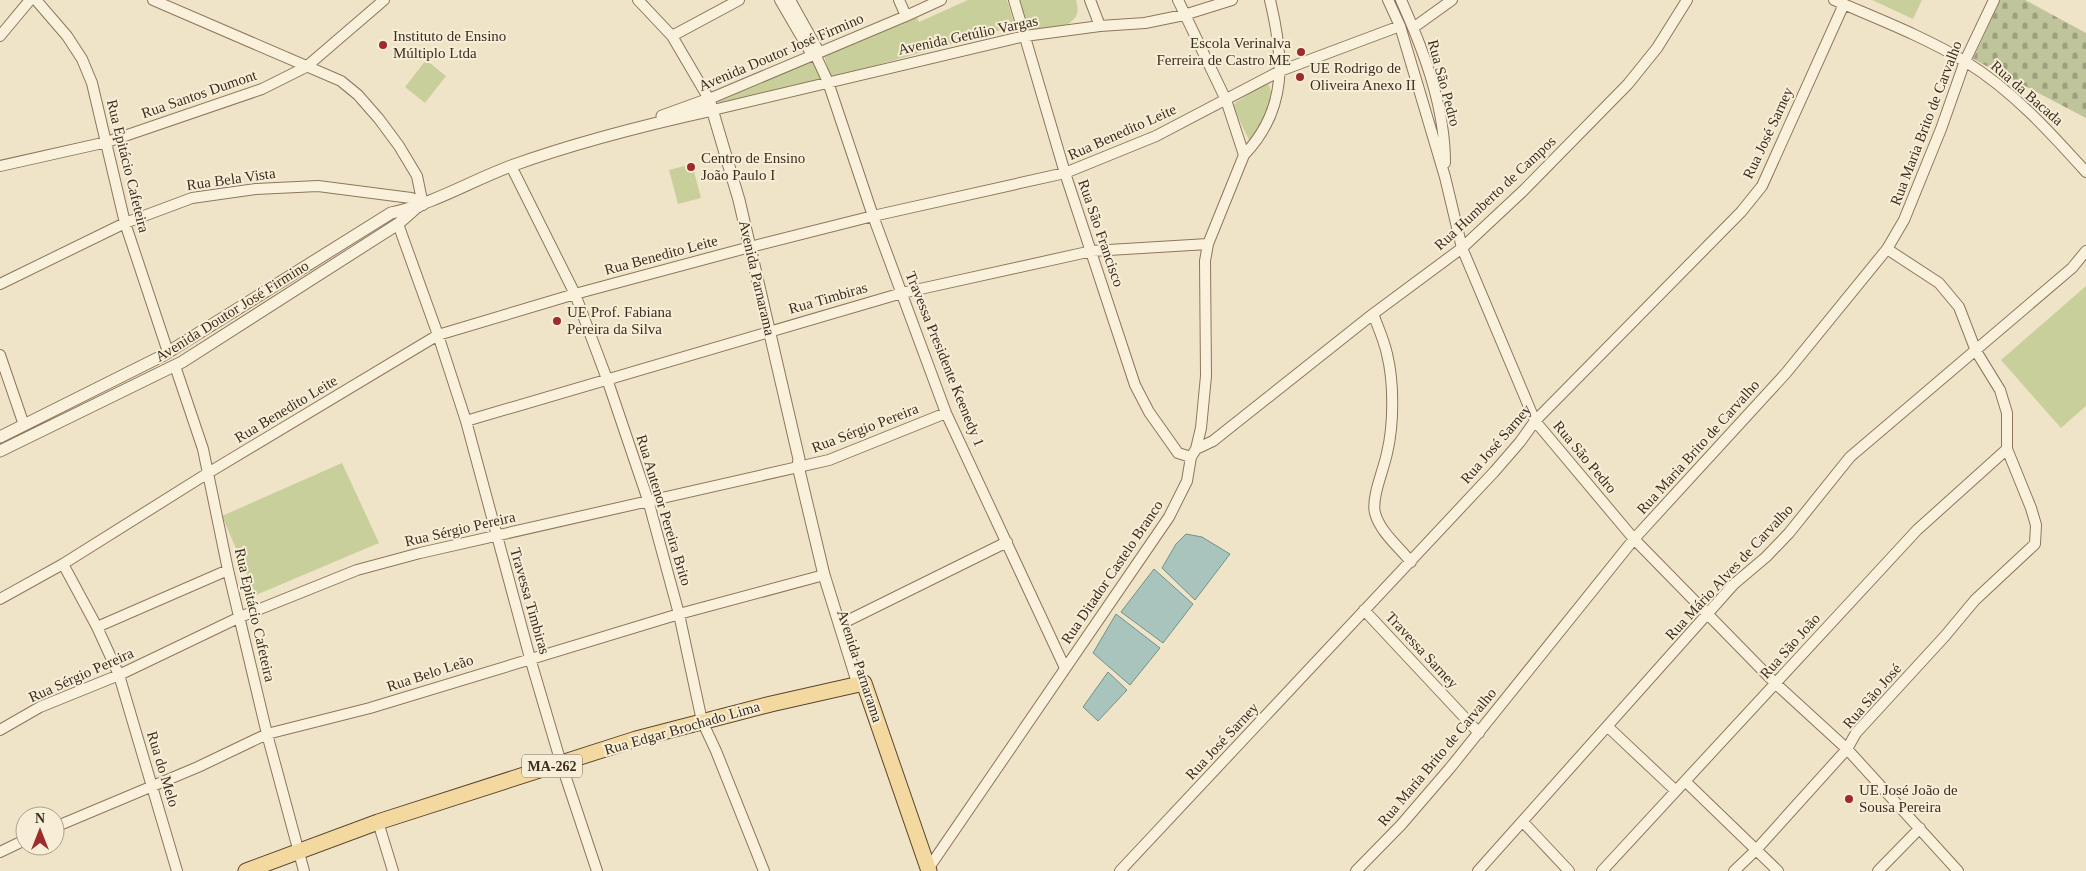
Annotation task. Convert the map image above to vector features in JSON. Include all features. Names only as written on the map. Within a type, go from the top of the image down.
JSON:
[{"type":"main road","name":"Rua Edgar Brochado Lima","points":[[246,871],[378,822],[636,739],[702,721],[861,684]]},
{"type":"main road","name":"Avenida Parnarama","points":[[861,684],[924,867]]},
{"type":"street","points":[[0,36],[30,0]]},
{"type":"street","name":"Rua Epitácio Cafeteira","points":[[36,0],[68,36],[82,59],[92,83],[126,223],[168,352]]},
{"type":"street","points":[[153,0],[341,81],[358,95],[374,113],[399,146],[418,176],[419,206]]},
{"type":"street","name":"Rua Santos Dumont","points":[[0,166],[107,142],[262,89],[306,67],[384,0]]},
{"type":"street","points":[[638,0],[672,36],[709,99]]},
{"type":"street","points":[[672,36],[739,0]]},
{"type":"street","points":[[780,0],[816,53]]},
{"type":"street","points":[[790,0],[816,53]]},
{"type":"street","points":[[898,0],[906,16]]},
{"type":"street","name":"Avenida Doutor José Firmino","points":[[632,128],[709,99],[941,0]]},
{"type":"street","name":"Rua São Francisco","points":[[1014,0],[1066,173],[1135,385],[1149,412],[1178,454],[1194,453]]},
{"type":"street","points":[[1090,0],[1100,26]]},
{"type":"street","points":[[1178,0],[1184,16],[1226,100],[1244,155]]},
{"type":"street","name":"Avenida Getúlio Vargas","points":[[713,110],[1026,36],[1100,26],[1145,23],[1184,16],[1232,0]]},
{"type":"street","name":"Rua Ditador Castelo Branco","points":[[924,867],[1066,668],[1169,517],[1187,480],[1201,428],[1206,376],[1205,260],[1208,244],[1244,155],[1255,144],[1275,107],[1280,70],[1276,26],[1270,0]]},
{"type":"street","name":"Rua São Pedro","points":[[1388,0],[1400,26],[1445,177],[1462,248],[1535,421],[1634,539],[1776,684],[1847,749],[1958,871]]},
{"type":"street","name":"Rua São Pedro","points":[[1401,0],[1425,59],[1443,128],[1445,177]]},
{"type":"street","points":[[1413,28],[1452,0]]},
{"type":"street","name":"Rua Humberto de Campos","points":[[1194,453],[1213,441],[1373,314],[1462,248],[1530,184],[1628,84],[1657,48],[1687,0]]},
{"type":"street","name":"Rua Maria Brito de Carvalho","points":[[1356,871],[1401,825],[1479,733],[1634,539],[1786,373],[1887,249],[1904,220],[1941,129],[1965,61],[1994,0]]},
{"type":"street","name":"Rua da Bacada","points":[[1839,2],[1965,61],[2021,104],[2052,134],[2086,172]]},
{"type":"street","name":"Rua José Sarney","points":[[1120,871],[1494,472],[1535,421],[1741,212],[1762,186],[1839,2]]},
{"type":"street","name":"Rua Benedito Leite","points":[[0,599],[63,564],[208,473],[438,335],[575,294],[750,247],[873,216],[1066,173],[1156,136],[1280,70],[1400,26]]},
{"type":"street","name":"Travessa Presidente Keenedy 1","points":[[816,53],[828,82],[873,216],[946,413],[1066,668]]},
{"type":"street","name":"Avenida Parnarama","points":[[709,99],[739,200],[800,464],[828,574],[861,684]]},
{"type":"street","name":"Avenida Doutor José Firmino","points":[[0,437],[168,352],[391,213],[419,206],[475,180],[572,145],[632,128],[713,110]]},
{"type":"street","name":"Rua Antenor Pereira Brito","points":[[511,166],[575,294],[606,378],[648,500],[679,614],[702,721],[764,871]]},
{"type":"street","name":"Rua Bela Vista","points":[[0,284],[126,223],[192,198],[286,187],[318,186],[413,198],[419,206]]},
{"type":"street","name":"Avenida Doutor José Firmino","points":[[0,451],[175,366],[398,224],[419,206]]},
{"type":"street","points":[[391,213],[398,224]]},
{"type":"street","name":"Travessa Timbiras","points":[[398,224],[438,335],[466,421],[495,536],[561,764],[598,871]]},
{"type":"street","name":"Rua Timbiras","points":[[466,421],[606,378],[902,293],[1092,251],[1208,244]]},
{"type":"street","points":[[1887,249],[1940,283],[1959,307],[1976,351],[2000,390],[2007,413],[2007,449]]},
{"type":"street","name":"Rua Mário Alves de Carvalho","points":[[1478,871],[1734,584],[1766,557],[1789,533],[1850,458],[2072,268],[2086,251]]},
{"type":"street","points":[[317,259],[325,271]]},
{"type":"street","points":[[1373,314],[1387,353],[1391,389],[1388,453],[1374,506],[1377,519],[1382,528],[1411,562]]},
{"type":"street","points":[[168,352],[175,366]]},
{"type":"street","points":[[168,352],[175,366]]},
{"type":"street","points":[[0,354],[24,425]]},
{"type":"street","name":"Rua Epitácio Cafeteira","points":[[175,366],[197,425],[228,570],[267,734],[304,871]]},
{"type":"street","name":"Rua Sérgio Pereira","points":[[0,730],[40,707],[119,676],[240,617],[356,570],[800,464],[829,460],[946,413]]},
{"type":"street","name":"Rua São José","points":[[1734,871],[1756,850],[1847,749],[1856,733],[1975,600],[2035,544],[2037,534],[2034,516],[2007,449]]},
{"type":"street","name":"Rua São João","points":[[1602,871],[1917,530],[2007,449]]},
{"type":"street","points":[[842,623],[1007,542]]},
{"type":"street","name":"Rua do Melo","points":[[63,564],[97,627],[119,676],[154,786],[177,871]]},
{"type":"street","points":[[97,627],[228,570]]},
{"type":"street","name":"Rua Belo Leão","points":[[65,823],[154,786],[267,734],[370,708],[679,614],[828,574]]},
{"type":"street","name":"Travessa Sarney","points":[[1364,610],[1479,733]]},
{"type":"street","points":[[1608,727],[1676,792]]},
{"type":"street","points":[[1686,782],[1778,871]]},
{"type":"street","points":[[378,822],[393,871]]},
{"type":"street","points":[[1523,822],[1569,871]]},
{"type":"street","points":[[1878,871],[1920,828]]},
{"type":"street","points":[[0,852],[15,845]]},
{"type":"green space","points":[[968,0],[1007,0],[1015,26],[831,78],[824,56],[916,15],[919,22]]},
{"type":"green space","points":[[1018,0],[1076,0],[1078,8],[1076,16],[1068,24],[1055,29],[1034,30],[1029,29]]},
{"type":"green space","points":[[1872,0],[1922,0],[1913,19]]},
{"type":"green space","points":[[2000,0],[2025,0],[2086,33],[2086,118],[1973,59]]},
{"type":"green space","points":[[814,57],[821,80],[719,106],[717,100]]},
{"type":"green space","points":[[426,60],[446,76],[425,103],[405,87]]},
{"type":"green space","points":[[1264,84],[1269,85],[1271,101],[1267,115],[1250,142],[1233,107],[1235,103]]},
{"type":"green space","points":[[692,164],[701,198],[678,204],[669,170]]},
{"type":"green space","points":[[2086,286],[2086,406],[2061,428],[2001,360]]},
{"type":"green space","points":[[342,463],[379,543],[256,595],[222,516]]},
{"type":"water","points":[[1186,534],[1202,537],[1230,554],[1195,600],[1162,568],[1176,544]]},
{"type":"water","points":[[1154,569],[1193,604],[1163,643],[1121,612]]},
{"type":"water","points":[[1116,614],[1160,648],[1130,685],[1093,653]]},
{"type":"water","points":[[1108,672],[1127,690],[1098,721],[1083,707]]},
{"type":"place","name":"Instituto de Ensino Múltiplo Ltda","points":[[383,45]]},
{"type":"place","name":"Escola Verinalva Ferreira de Castro ME","points":[[1301,52]]},
{"type":"place","name":"UE Rodrigo de Oliveira Anexo II","points":[[1300,77]]},
{"type":"place","name":"Centro de Ensino João Paulo I","points":[[691,167]]},
{"type":"place","name":"UE Prof. Fabiana Pereira da Silva","points":[[557,321]]},
{"type":"place","name":"UE José João de Sousa Pereira","points":[[1849,799]]}]
